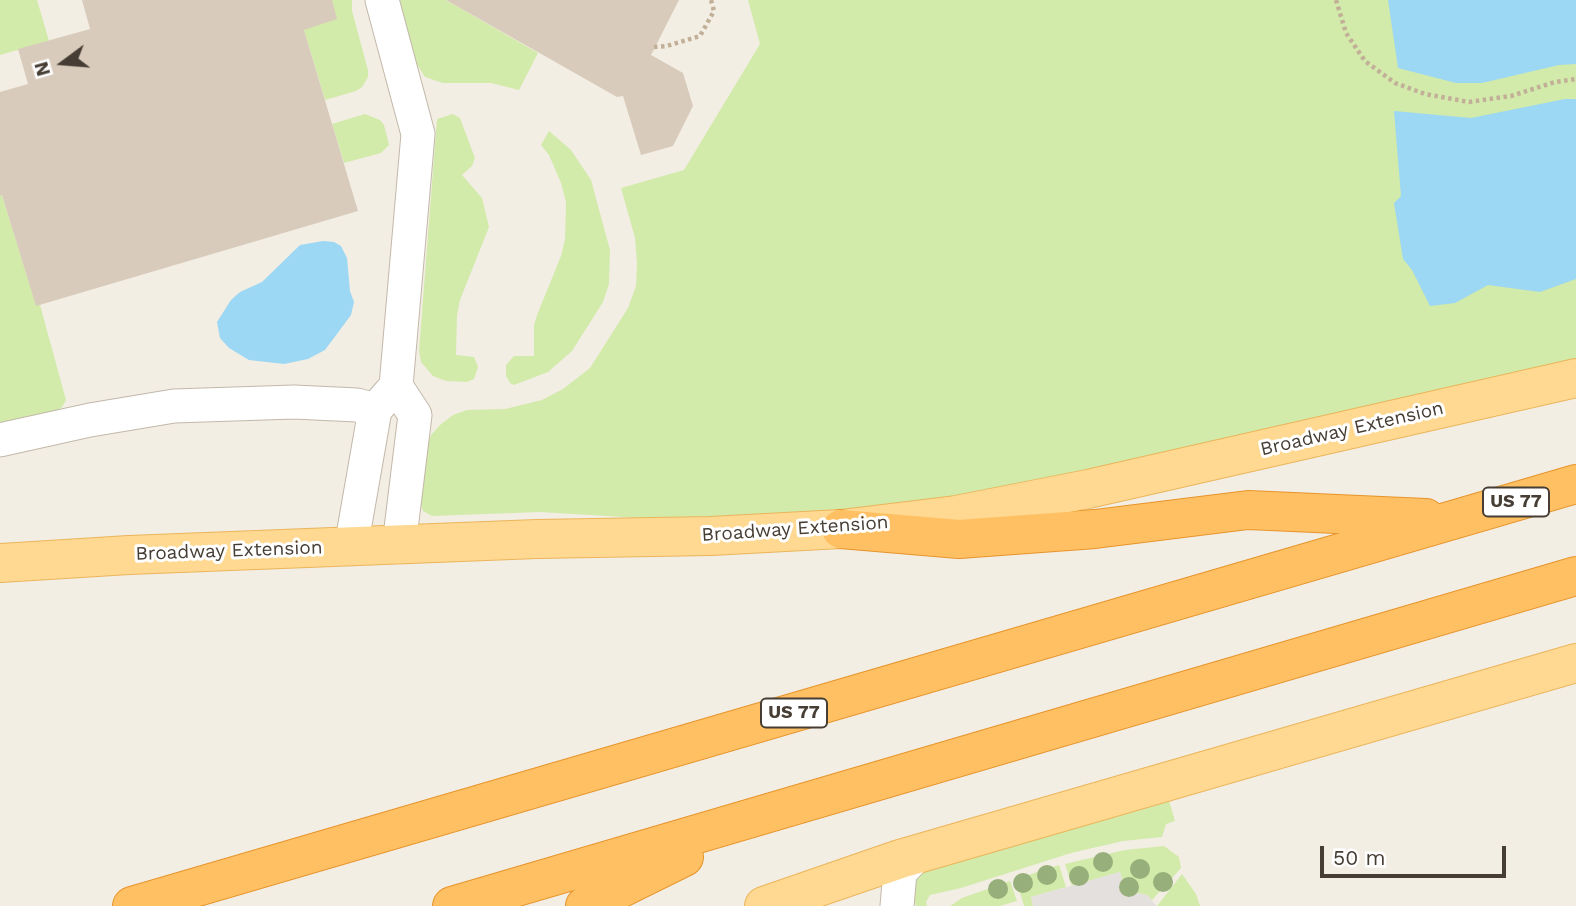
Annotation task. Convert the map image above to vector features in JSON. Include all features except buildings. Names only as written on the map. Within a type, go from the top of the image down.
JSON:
[{"type":"highway","name":"US 77","points":[[132,906],[1576,484]]},
{"type":"highway","points":[[841,529],[959,539],[1095,529],[1248,510],[1456,519]]},
{"type":"highway","points":[[452,906],[1576,576]]},
{"type":"highway","points":[[585,906],[774,813]]},
{"type":"main road","name":"Broadway Extension","points":[[0,563],[537,538],[710,536],[841,529],[956,515],[1075,491],[1576,378]]},
{"type":"main road","points":[[764,906],[846,876],[918,854],[1576,663]]},
{"type":"street","points":[[351,547],[385,398],[418,134],[382,0]]},
{"type":"street","points":[[0,440],[173,406],[294,402],[357,405],[385,398],[415,415],[399,545]]},
{"type":"street","points":[[897,906],[900,872],[918,854]]},
{"type":"street","points":[[846,876],[870,883],[888,906]]},
{"type":"path","points":[[654,47],[700,36],[714,11],[711,0]]},
{"type":"path","points":[[1336,0],[1346,33],[1364,61],[1395,83],[1425,94],[1469,102],[1511,96],[1555,82],[1576,79]]},
{"type":"green space","points":[[0,0],[37,0],[49,41],[0,55]]},
{"type":"green space","points":[[332,0],[352,0],[352,11],[368,77],[356,91],[325,100],[304,30]]},
{"type":"green space","points":[[398,0],[446,0],[538,53],[519,90],[491,83],[443,83],[425,77],[416,63]]},
{"type":"green space","points":[[748,0],[1576,0],[1576,361],[1049,482],[821,516],[689,521],[540,512],[432,516],[423,511],[418,498],[427,448],[431,435],[440,425],[453,415],[467,410],[505,409],[542,400],[563,389],[590,368],[628,308],[636,286],[635,238],[621,188],[684,170],[760,44]]},
{"type":"green space","points":[[365,114],[380,120],[384,125],[389,145],[381,153],[344,163],[332,124]]},
{"type":"green space","points":[[453,114],[460,118],[475,158],[472,166],[462,175],[482,198],[489,227],[460,300],[457,315],[456,355],[474,357],[478,367],[474,379],[467,382],[446,381],[433,376],[421,362],[419,351],[437,119]]},
{"type":"green space","points":[[549,131],[571,150],[591,180],[610,250],[609,284],[603,302],[572,351],[548,372],[514,385],[506,376],[506,365],[514,356],[534,356],[534,325],[565,239],[566,202],[549,155],[541,145]]},
{"type":"green space","points":[[2,195],[36,305],[40,305],[66,400],[55,412],[0,423],[0,196]]},
{"type":"green space","points":[[1168,797],[1175,821],[1166,824],[1162,837],[1123,841],[1071,853],[961,888],[930,895],[927,906],[916,906],[911,888],[917,871]]},
{"type":"green space","points":[[1164,846],[1179,857],[1181,868],[1152,900],[1147,895],[1125,891],[1120,872],[1072,886],[1065,864],[1125,850]]},
{"type":"green space","points":[[1059,865],[1066,887],[1031,897],[1033,906],[1024,906],[1016,879]]},
{"type":"green space","points":[[1182,874],[1196,894],[1200,906],[1157,906]]},
{"type":"green space","points":[[1010,881],[1017,901],[1000,906],[950,906],[962,898]]},
{"type":"shaded area","points":[[1120,872],[1125,891],[1147,895],[1157,906],[1033,906],[1031,897]]},
{"type":"water","points":[[1388,0],[1576,0],[1576,64],[1559,65],[1482,83],[1456,83],[1398,68]]},
{"type":"water","points":[[1576,99],[1576,279],[1540,292],[1488,285],[1455,303],[1430,306],[1412,270],[1403,259],[1394,203],[1401,196],[1394,111],[1471,118]]},
{"type":"water","points":[[323,241],[341,246],[347,258],[350,291],[354,302],[351,315],[325,350],[308,359],[284,364],[249,360],[229,348],[220,338],[217,322],[231,300],[240,292],[262,282],[300,245]]}]
